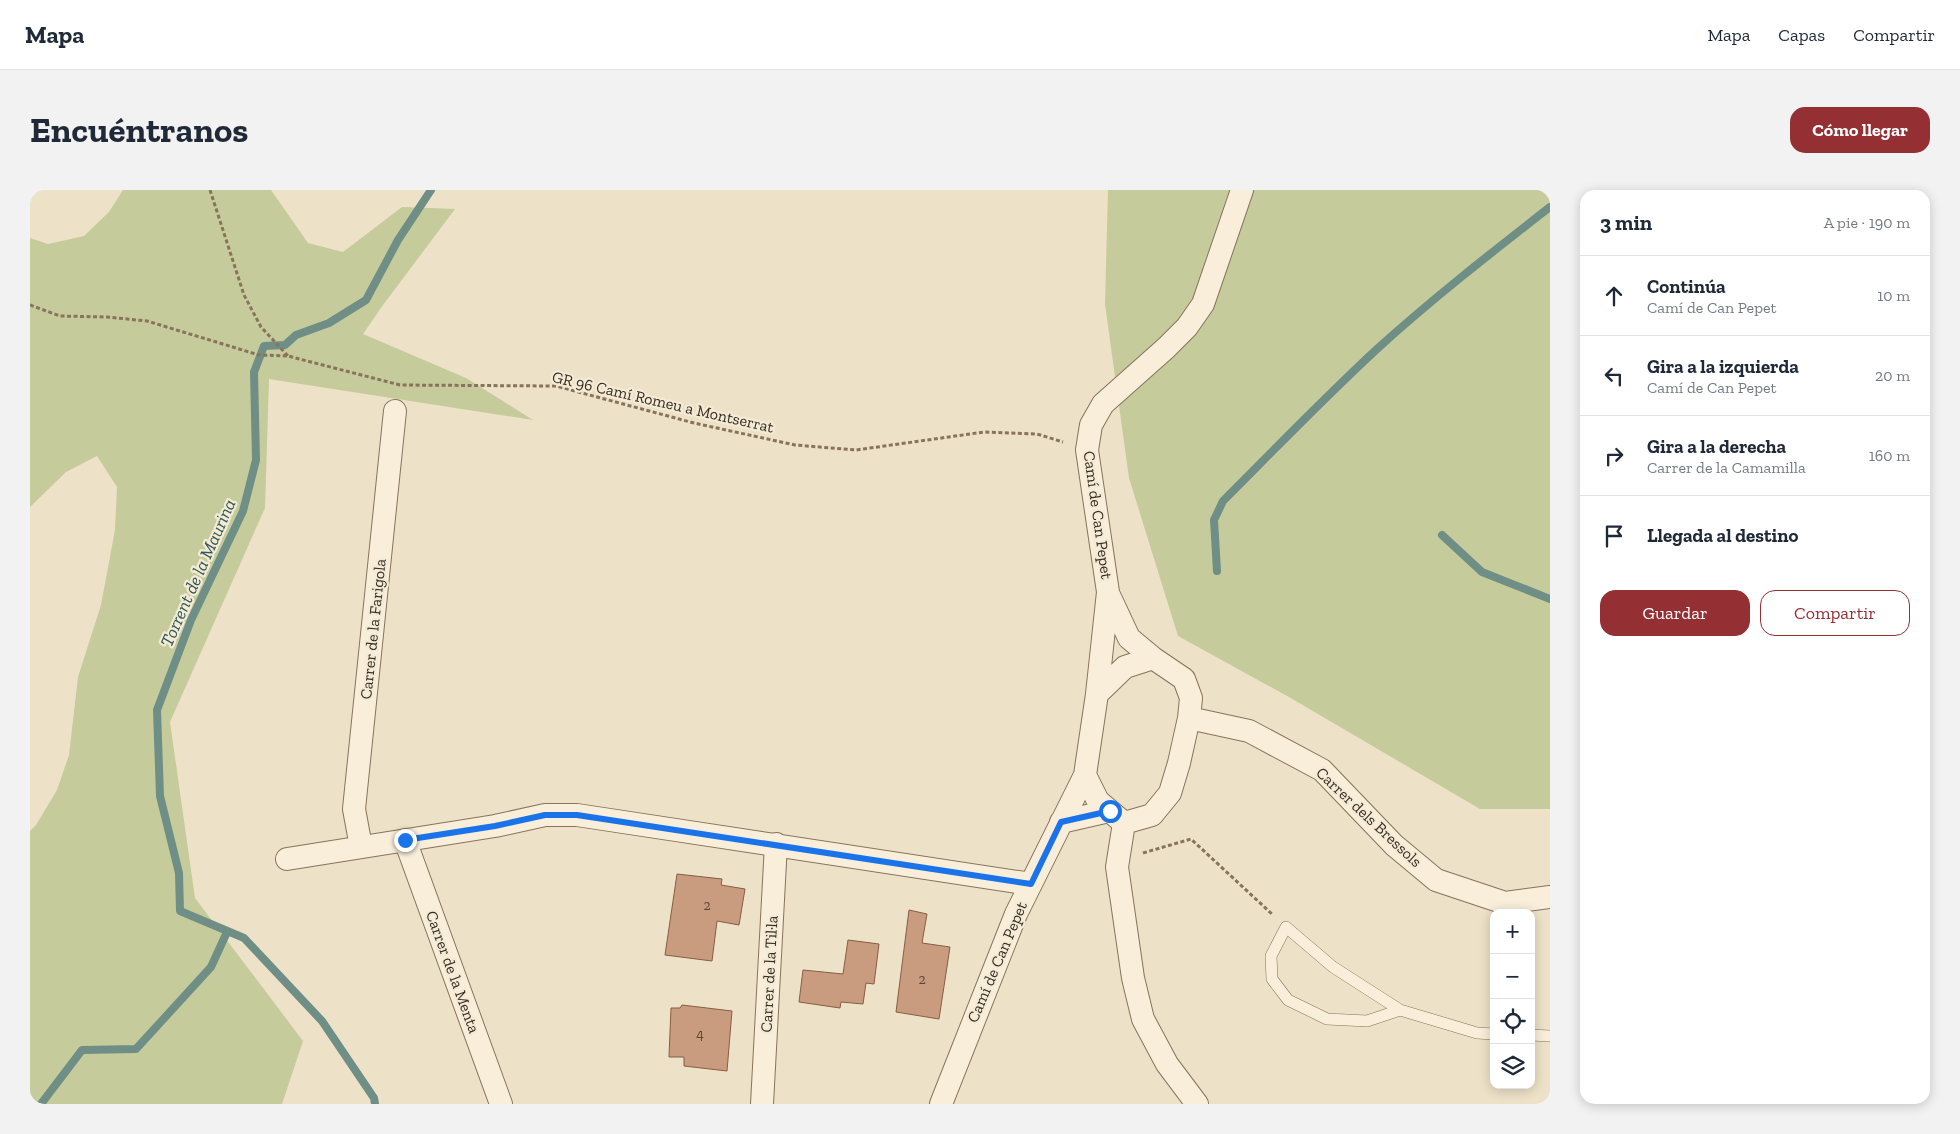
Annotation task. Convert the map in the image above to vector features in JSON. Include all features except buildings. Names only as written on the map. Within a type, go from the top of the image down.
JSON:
[{"type":"street","name":"Camí de Can Pepet","points":[[1097,694],[1108,592],[1087,450],[1091,425],[1103,404],[1187,327],[1203,304],[1242,190]]},
{"type":"street","name":"Carrer de la Farigola","points":[[361,847],[354,809],[395,411]]},
{"type":"street","name":"Camí de Can Pepet","points":[[1108,592],[1129,638],[1153,658]]},
{"type":"street","points":[[1061,822],[1117,817],[1152,815],[1170,793],[1180,763],[1190,718],[1191,698],[1184,679],[1153,658],[1125,667],[1097,694],[1085,775],[1098,801],[1117,817],[1117,867],[1133,978],[1143,1019],[1167,1064],[1197,1104]]},
{"type":"street","name":"Carrer dels Bressols","points":[[1190,718],[1249,731],[1322,770],[1394,845],[1436,880],[1505,903],[1550,897]]},
{"type":"street","name":"Camí de Can Pepet","points":[[941,1104],[1016,914],[1085,775]]},
{"type":"street","points":[[287,859],[495,826],[545,815],[577,815],[1031,884]]},
{"type":"street","name":"Carrer de la Menta","points":[[405,840],[501,1104]]},
{"type":"street","name":"Carrer de la Til·la","points":[[762,1104],[776,844]]},
{"type":"lane","points":[[1400,1010],[1367,1021],[1327,1019],[1288,1000],[1272,978],[1271,956],[1286,927],[1333,967],[1400,1010],[1477,1033],[1490,1034]]},
{"type":"lane","points":[[1535,1035],[1550,1036]]},
{"type":"path","points":[[210,190],[244,295],[261,327],[288,356]]},
{"type":"path","name":"GR 96 Camí Romeu a Montserrat","points":[[30,305],[60,316],[147,320],[259,355],[288,356],[400,385],[556,386],[694,423],[795,445],[856,450],[984,432],[1037,434],[1087,450]]},
{"type":"path","points":[[1136,855],[1191,839],[1286,927]]},
{"type":"green space","points":[[123,190],[271,190],[308,243],[343,252],[402,207],[455,209],[363,334],[466,378],[533,420],[269,379],[265,508],[170,722],[195,898],[303,1041],[282,1104],[30,1104],[30,831],[36,825],[57,790],[69,755],[78,677],[101,605],[115,530],[117,487],[97,456],[66,472],[30,507],[30,238],[48,244],[84,236],[109,212]]},
{"type":"green space","points":[[1108,190],[1550,190],[1550,809],[1480,809],[1289,697],[1178,636],[1129,478],[1105,304]]},
{"type":"waterway","name":"Torrent de la Maurina","points":[[375,1104],[374,1098],[322,1021],[244,938],[180,911],[179,873],[160,796],[157,710],[191,620],[243,511],[256,460],[254,372],[264,346],[285,345],[296,335],[329,323],[366,300],[398,240],[431,190]]},
{"type":"waterway","points":[[1217,571],[1214,520],[1223,501],[1318,405],[1398,330],[1440,294],[1550,207]]},
{"type":"waterway","points":[[1442,535],[1482,572],[1550,599]]},
{"type":"waterway","points":[[41,1104],[82,1050],[136,1049],[211,967],[227,932]]},
{"type":"route","points":[[405,840],[495,826],[545,815],[577,815],[1031,884],[1061,822],[1110,811]]}]
